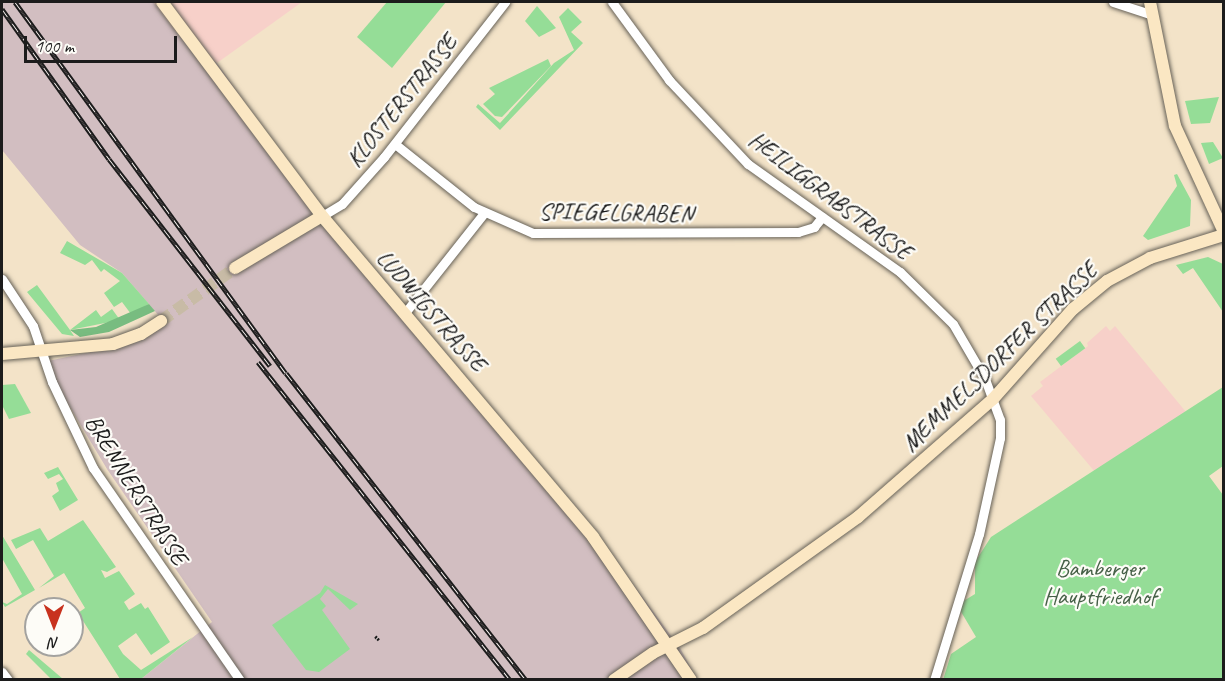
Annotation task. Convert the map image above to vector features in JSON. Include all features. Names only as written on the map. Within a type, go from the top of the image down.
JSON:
[{"type":"street","name":"LUDWIGSTRASSE","points":[[162,2],[322,216],[548,480],[671,645],[691,680]]},
{"type":"street","name":"KLOSTERSTRASSE","points":[[322,216],[342,204],[395,144],[505,2]]},
{"type":"street","name":"HEILIGGRABSTRASSE","points":[[612,2],[669,80],[736,152],[763,177],[900,272],[942,313],[956,330],[993,399],[1000,426],[991,485],[934,680]]},
{"type":"street","points":[[1113,2],[1150,8],[1175,126],[1224,234]]},
{"type":"street","name":"SPIEGELGRABEN","points":[[395,144],[484,213],[514,228],[548,236],[798,232],[814,227],[822,217]]},
{"type":"street","points":[[404,314],[484,213]]},
{"type":"street","points":[[235,268],[322,216]]},
{"type":"street","name":"MEMMELSDORFER STRASSE","points":[[614,680],[703,628],[858,516],[993,399],[1074,309],[1111,278],[1150,258],[1224,234]]},
{"type":"street","name":"BRENNERSTRASSE","points":[[2,279],[33,326],[44,350],[52,382],[93,468],[240,680]]},
{"type":"street","points":[[2,354],[113,344],[141,334],[161,321]]},
{"type":"street","points":[[2,672],[8,680]]},
{"type":"shaded area","points":[[2,2],[153,2],[176,32],[217,63],[324,216],[624,572],[680,648],[697,679],[141,679],[212,622],[107,469],[59,389],[48,361],[133,343],[166,324],[122,273],[80,245],[2,150]]},
{"type":"shaded area","points":[[153,2],[302,2],[217,63],[176,32]]},
{"type":"shaded area","points":[[1106,326],[1110,331],[1115,326],[1186,412],[1095,472],[1031,396],[1043,386],[1040,382],[1088,346],[1087,343]]},
{"type":"green space","points":[[387,2],[446,2],[392,68],[357,37]]},
{"type":"green space","points":[[537,6],[556,28],[539,37],[525,21]]},
{"type":"green space","points":[[568,8],[582,22],[571,32],[583,43],[500,130],[476,107],[478,104],[500,123],[554,63],[574,50],[559,17]]},
{"type":"green space","points":[[548,59],[551,66],[502,117],[495,116],[483,104],[495,94],[489,88]]},
{"type":"green space","points":[[1219,97],[1210,123],[1191,124],[1185,101]]},
{"type":"green space","points":[[1213,142],[1223,158],[1209,164],[1201,143]]},
{"type":"green space","points":[[1177,174],[1191,200],[1190,226],[1148,240],[1143,236],[1177,186],[1174,175]]},
{"type":"green space","points":[[67,241],[122,273],[149,304],[131,314],[122,302],[114,307],[104,293],[120,281],[104,269],[101,272],[92,260],[85,265],[60,253]]},
{"type":"green space","points":[[1208,257],[1223,264],[1223,312],[1193,268],[1183,274],[1176,265]]},
{"type":"green space","points":[[37,285],[74,336],[62,334],[27,292]]},
{"type":"green space","points":[[149,304],[155,311],[109,332],[80,337],[70,330],[96,327]]},
{"type":"green space","points":[[112,309],[120,320],[70,330],[96,310],[101,317]]},
{"type":"green space","points":[[1080,341],[1085,348],[1061,366],[1056,359]]},
{"type":"green space","points":[[15,384],[31,413],[9,419],[2,405],[2,385]]},
{"type":"green space","name":"Bamberger Hauptfriedhof","points":[[1223,387],[1223,466],[1209,476],[1223,495],[1223,679],[943,680],[951,654],[976,637],[957,605],[975,594],[975,562],[991,537]]},
{"type":"green space","points":[[58,467],[78,500],[60,511],[52,496],[59,491],[56,483],[63,479],[59,474],[48,479],[44,473]]},
{"type":"green space","points":[[83,520],[116,567],[107,572],[101,570],[105,578],[119,571],[135,594],[124,602],[129,610],[141,603],[145,609],[148,607],[170,642],[151,655],[136,633],[118,646],[123,654],[141,670],[193,637],[141,679],[120,679],[84,622],[84,597],[78,597],[64,573],[39,588],[54,576],[33,540],[16,549],[11,540],[40,528],[48,541]]},
{"type":"green space","points":[[2,535],[35,590],[5,607],[2,602],[7,604],[22,594],[2,558]]},
{"type":"green space","points":[[325,585],[358,604],[350,610],[328,589],[320,599],[326,606],[322,610],[350,649],[319,672],[306,670],[272,625],[320,593]]},
{"type":"green space","points":[[29,657],[37,657],[63,679],[51,679]]},
{"type":"tunnel","points":[[161,321],[235,268]]},
{"type":"railway","points":[[15,2],[286,373],[526,680]]},
{"type":"railway","points":[[2,9],[109,159],[270,366]]},
{"type":"railway","points":[[258,362],[510,680]]}]
